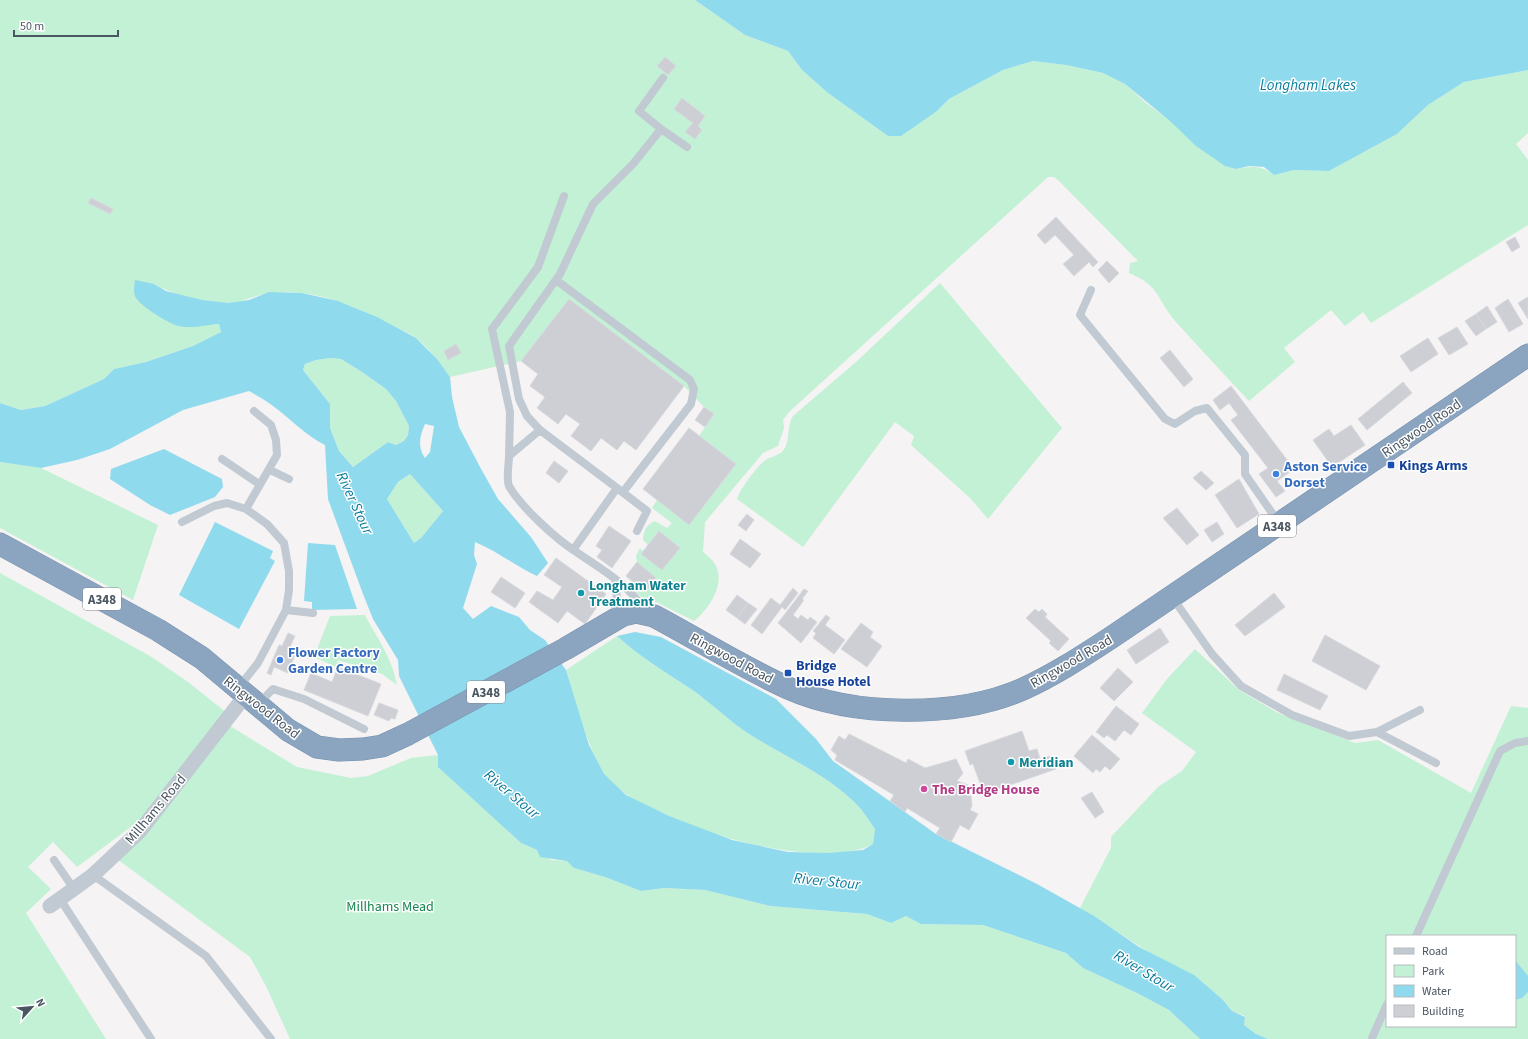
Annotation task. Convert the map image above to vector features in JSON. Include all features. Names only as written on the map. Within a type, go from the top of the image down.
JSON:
[{"type":"highway","name":"Ringwood Road","points":[[0,544],[158,630],[202,658],[288,730],[317,747],[339,750],[363,749],[382,746],[408,734],[565,649],[623,614],[636,612],[654,616],[789,688],[830,702],[895,710],[941,708],[984,701],[1022,690],[1056,672],[1172,597],[1528,355]]},
{"type":"street","name":"Millhams Road","points":[[55,903],[93,875],[140,831],[246,696]]},
{"type":"lane","points":[[663,78],[639,111],[661,129],[688,147]]},
{"type":"lane","points":[[637,531],[647,511],[540,430],[526,416],[519,399],[509,346],[556,280],[593,204],[633,164],[661,129]]},
{"type":"lane","points":[[564,196],[538,267],[492,329],[510,412],[508,485],[535,518],[573,550],[615,579],[640,602],[647,614]]},
{"type":"lane","points":[[556,280],[690,380],[694,389],[691,404],[573,550]]},
{"type":"lane","points":[[1091,290],[1080,315],[1165,419],[1174,424],[1195,410],[1207,408],[1245,455],[1245,474],[1280,524]]},
{"type":"lane","points":[[246,510],[259,484],[270,470],[277,455],[276,440],[271,425],[254,411]]},
{"type":"lane","points":[[509,456],[540,430]]},
{"type":"lane","points":[[222,459],[259,484]]},
{"type":"lane","points":[[270,470],[289,479]]},
{"type":"lane","points":[[182,522],[214,506],[227,503],[246,510],[267,524],[284,543],[289,571],[289,590],[286,610],[258,664],[246,696]]},
{"type":"lane","points":[[610,621],[616,606],[617,592],[615,579]]},
{"type":"lane","points":[[1172,597],[1212,654],[1241,686],[1292,715],[1349,736],[1377,732],[1420,710]]},
{"type":"lane","points":[[286,610],[313,613]]},
{"type":"lane","points":[[246,696],[273,689],[304,699],[364,729]]},
{"type":"lane","points":[[1377,732],[1436,763]]},
{"type":"lane","points":[[1416,935],[1500,751],[1515,743],[1528,741]]},
{"type":"lane","points":[[54,860],[74,889]]},
{"type":"lane","points":[[93,875],[206,956],[271,1039]]},
{"type":"lane","points":[[55,903],[151,1039]]},
{"type":"lane","points":[[1372,1038],[1386,1006]]},
{"type":"green space","points":[[0,0],[695,0],[745,35],[788,51],[802,70],[828,93],[888,136],[937,111],[949,99],[1003,70],[1033,61],[1066,65],[1103,73],[1125,84],[1146,103],[1236,169],[1256,167],[1265,169],[1274,175],[1294,170],[1329,171],[1397,134],[1428,105],[1464,82],[1528,70],[1528,133],[1516,144],[1528,160],[1528,225],[1371,323],[1363,312],[1345,326],[1331,310],[1284,348],[1295,362],[1249,401],[1176,322],[1153,288],[1129,273],[1130,263],[1138,261],[1059,181],[1054,177],[1048,177],[789,412],[783,420],[784,428],[778,446],[763,453],[705,522],[703,552],[715,564],[718,573],[718,581],[717,589],[710,603],[694,621],[656,602],[641,597],[631,586],[630,580],[645,592],[656,578],[637,562],[636,556],[640,548],[643,551],[641,554],[662,570],[680,548],[659,532],[648,545],[643,540],[646,528],[652,522],[655,521],[667,528],[672,523],[652,508],[657,500],[689,525],[736,464],[699,436],[714,414],[704,407],[684,386],[569,299],[521,361],[450,377],[430,351],[413,336],[365,312],[335,300],[303,293],[287,292],[271,293],[235,302],[222,303],[180,295],[154,284],[147,308],[179,326],[219,324],[221,332],[193,346],[146,362],[114,369],[104,379],[45,406],[21,410],[0,403]]},
{"type":"green space","points":[[940,283],[1062,428],[988,519],[970,498],[911,445],[914,436],[895,422],[803,547],[737,499],[739,495],[760,464],[783,451],[787,443],[793,416],[856,362]]},
{"type":"green space","points":[[330,358],[341,359],[386,389],[396,401],[409,426],[408,435],[404,441],[396,445],[388,442],[353,467],[339,451],[330,428],[330,404],[303,370],[305,364],[316,360]]},
{"type":"green space","points":[[0,462],[41,468],[158,525],[133,600],[0,528]]},
{"type":"green space","points":[[410,474],[443,511],[421,538],[414,543],[387,499],[398,482]]},
{"type":"green space","points":[[0,573],[150,656],[188,682],[227,713],[152,811],[77,867],[53,842],[28,867],[51,889],[26,913],[106,1039],[0,1039]]},
{"type":"green space","points":[[365,615],[388,657],[397,685],[382,674],[338,660],[336,667],[314,657],[330,616]]},
{"type":"green space","points":[[617,636],[644,658],[698,694],[746,732],[805,766],[847,795],[864,812],[875,829],[873,844],[847,852],[813,853],[774,848],[732,839],[691,826],[655,810],[624,793],[604,775],[591,748],[566,670]]},
{"type":"green space","points":[[1195,649],[1239,690],[1278,713],[1355,743],[1378,740],[1471,793],[1511,706],[1528,708],[1528,1039],[1268,1039],[1256,1034],[1244,1025],[1245,1016],[1232,1011],[1223,1000],[1080,908],[1111,848],[1111,837],[1158,787],[1182,771],[1196,752],[1142,713],[1167,679]]},
{"type":"green space","name":"Millhams Mead","points":[[230,726],[297,767],[351,778],[368,776],[411,758],[438,755],[439,767],[521,843],[537,850],[551,860],[568,861],[574,868],[605,877],[641,891],[664,888],[705,890],[770,906],[867,914],[891,923],[906,916],[922,924],[983,925],[1066,953],[1083,968],[1139,994],[1169,1010],[1200,1039],[290,1039],[266,986],[250,957],[117,859]]},
{"type":"water","name":"Longham Lakes","points":[[695,0],[1528,0],[1528,70],[1464,82],[1428,105],[1397,134],[1329,171],[1294,170],[1274,175],[1264,167],[1249,166],[1236,169],[1225,166],[1196,146],[1170,121],[1125,84],[1103,73],[1066,65],[1033,61],[1003,70],[949,99],[937,111],[901,136],[888,136],[828,93],[802,70],[788,51],[745,35]]},
{"type":"water","name":"River Stour","points":[[135,280],[154,284],[166,291],[202,300],[228,303],[249,300],[269,292],[302,293],[338,301],[377,317],[416,338],[437,359],[450,377],[452,397],[459,427],[480,467],[498,499],[531,537],[548,563],[537,576],[475,542],[474,555],[477,564],[463,608],[473,619],[491,606],[519,617],[530,630],[545,640],[566,670],[589,745],[604,774],[626,795],[669,816],[732,840],[788,852],[828,853],[863,850],[873,844],[875,829],[861,809],[847,795],[805,766],[746,732],[698,694],[644,658],[617,636],[635,632],[661,637],[776,699],[816,739],[833,761],[936,834],[1037,884],[1094,916],[1139,947],[1194,975],[1223,1000],[1232,1011],[1245,1017],[1244,1025],[1256,1034],[1268,1039],[1200,1039],[1169,1010],[1139,994],[1083,968],[1066,953],[983,925],[921,924],[906,916],[891,923],[867,914],[770,906],[705,890],[664,888],[641,891],[605,877],[574,868],[567,861],[540,857],[537,850],[521,843],[438,767],[438,755],[399,676],[398,660],[373,619],[328,499],[325,445],[305,432],[280,411],[249,391],[183,410],[110,449],[77,460],[41,468],[0,462],[0,403],[21,410],[45,406],[104,379],[114,369],[146,362],[193,346],[221,332],[219,324],[183,327],[162,318],[149,310],[136,298],[134,292]],"holes":[[[330,358],[341,359],[386,389],[396,401],[409,426],[408,435],[404,441],[396,445],[388,442],[353,467],[339,451],[330,428],[330,404],[303,370],[305,364],[316,360]],[[425,424],[434,426],[430,452],[425,458],[422,454],[420,445]],[[410,474],[443,511],[421,538],[414,543],[387,499],[398,482]]]},
{"type":"water","points":[[164,449],[222,479],[223,487],[215,497],[170,515],[150,505],[110,479],[111,469]]},
{"type":"water","points":[[215,522],[273,551],[270,558],[275,561],[239,629],[179,595]]},
{"type":"water","points":[[308,543],[335,545],[357,609],[312,610],[312,602],[304,601]]},
{"type":"water","points":[[1516,961],[1528,976],[1528,992],[1522,998],[1516,1000]]},
{"type":"building","points":[[665,57],[676,66],[668,75],[657,66]]},
{"type":"building","points":[[682,98],[705,116],[698,126],[702,130],[695,139],[685,132],[693,123],[674,109]]},
{"type":"building","points":[[91,198],[113,209],[110,214],[88,203]]},
{"type":"building","points":[[1056,217],[1098,262],[1093,267],[1089,262],[1074,276],[1063,264],[1074,255],[1055,235],[1045,244],[1037,235]]},
{"type":"building","points":[[1515,237],[1520,247],[1512,252],[1506,242]]},
{"type":"building","points":[[1107,261],[1119,273],[1109,283],[1098,270]]},
{"type":"building","points":[[1528,297],[1528,319],[1518,303]]},
{"type":"building","points":[[569,299],[684,386],[636,450],[624,441],[617,450],[601,438],[591,451],[571,436],[580,424],[566,414],[558,424],[537,408],[545,397],[530,386],[538,374],[521,361]]},
{"type":"building","points":[[1508,299],[1523,324],[1509,332],[1495,308]]},
{"type":"building","points":[[1487,306],[1497,322],[1486,329],[1476,314]]},
{"type":"building","points":[[1476,314],[1486,329],[1476,336],[1465,321]]},
{"type":"building","points":[[1457,327],[1468,344],[1449,355],[1438,338]]},
{"type":"building","points":[[1428,338],[1438,354],[1411,372],[1400,356]]},
{"type":"building","points":[[456,344],[461,353],[448,360],[444,351]]},
{"type":"building","points":[[1170,350],[1193,379],[1184,387],[1160,358]]},
{"type":"building","points":[[1403,382],[1412,393],[1367,430],[1358,419]]},
{"type":"building","points":[[1231,386],[1294,469],[1277,481],[1285,491],[1276,497],[1259,474],[1268,468],[1231,420],[1238,415],[1229,403],[1220,410],[1213,400]]},
{"type":"building","points":[[704,407],[714,414],[705,427],[695,420]]},
{"type":"building","points":[[1351,425],[1365,445],[1332,467],[1313,440],[1329,429],[1334,436]]},
{"type":"building","points":[[689,428],[736,464],[689,525],[643,489]]},
{"type":"building","points":[[554,461],[568,471],[559,483],[546,473]]},
{"type":"building","points":[[1201,471],[1214,483],[1206,490],[1193,478]]},
{"type":"building","points":[[1239,479],[1259,514],[1237,528],[1215,495]]},
{"type":"building","points":[[1177,508],[1199,535],[1187,545],[1163,518]]},
{"type":"building","points":[[747,514],[754,520],[746,531],[738,525]]},
{"type":"building","points":[[1217,522],[1224,534],[1212,542],[1204,530]]},
{"type":"building","points":[[609,526],[631,541],[612,568],[597,557],[602,550],[596,546]]},
{"type":"building","points":[[659,531],[680,548],[662,570],[641,554]]},
{"type":"building","points":[[740,539],[761,554],[750,568],[730,554]]},
{"type":"building","name":"Longham Water Treatment","points":[[556,558],[606,594],[585,624],[567,611],[558,623],[529,602],[537,591],[553,600],[562,587],[544,575]]},
{"type":"building","points":[[637,562],[656,578],[645,592],[626,576]]},
{"type":"building","points":[[501,577],[525,593],[515,608],[491,592]]},
{"type":"building","points":[[793,588],[798,593],[785,610],[782,607],[762,634],[751,625],[771,598],[780,605]]},
{"type":"building","points":[[804,589],[808,591],[802,599],[804,600],[793,615],[798,619],[801,615],[808,620],[810,617],[817,622],[801,643],[778,623]]},
{"type":"building","points":[[1274,593],[1285,607],[1245,636],[1235,625]]},
{"type":"building","points":[[737,595],[748,603],[737,618],[726,610]]},
{"type":"building","points":[[748,603],[757,609],[745,624],[737,618]]},
{"type":"building","points":[[1035,609],[1039,612],[1042,609],[1047,614],[1045,617],[1069,639],[1058,651],[1049,643],[1051,641],[1026,618]]},
{"type":"building","points":[[826,615],[830,618],[825,625],[845,640],[834,654],[813,638],[816,633],[813,631]]},
{"type":"building","points":[[861,623],[873,632],[870,637],[882,646],[867,667],[841,649]]},
{"type":"building","points":[[1160,628],[1169,642],[1136,664],[1127,650]]},
{"type":"building","points":[[288,633],[295,636],[289,649],[296,652],[288,673],[274,667],[271,675],[267,673],[279,645],[282,646]]},
{"type":"building","points":[[1325,635],[1380,666],[1366,690],[1312,661]]},
{"type":"building","points":[[338,667],[381,684],[368,716],[304,690],[311,673],[332,682]]},
{"type":"building","points":[[1118,668],[1133,682],[1114,701],[1100,688]]},
{"type":"building","points":[[1284,674],[1328,696],[1320,710],[1277,690]]},
{"type":"building","points":[[379,703],[398,710],[395,719],[391,718],[389,721],[374,715]]},
{"type":"building","points":[[1116,706],[1139,724],[1131,735],[1124,730],[1115,741],[1107,735],[1104,738],[1096,732]]},
{"type":"building","name":"Meridian","points":[[1022,731],[1029,751],[1037,749],[1040,759],[1051,756],[1056,769],[984,794],[973,764],[970,765],[965,751]]},
{"type":"building","name":"The Bridge House","points":[[849,734],[906,763],[908,759],[925,768],[956,759],[963,773],[957,781],[968,785],[965,792],[971,796],[972,806],[970,810],[978,814],[969,830],[960,825],[951,842],[936,834],[940,828],[907,808],[905,812],[890,801],[894,795],[835,760],[837,755],[831,750],[839,736],[845,740]]},
{"type":"building","points":[[1092,735],[1120,759],[1110,770],[1105,766],[1100,772],[1096,769],[1093,773],[1074,756]]},
{"type":"building","points":[[1092,792],[1104,812],[1095,818],[1081,798]]},
{"type":"place","name":"Kings Arms","points":[[1391,465]]},
{"type":"place","name":"Aston Service Dorset","points":[[1276,474]]},
{"type":"place","name":"Longham Water Treatment","points":[[581,593]]},
{"type":"place","name":"Flower Factory Garden Centre","points":[[280,660]]},
{"type":"place","name":"Bridge House Hotel","points":[[788,673]]},
{"type":"place","name":"Meridian","points":[[1011,762]]},
{"type":"place","name":"The Bridge House","points":[[924,789]]}]
